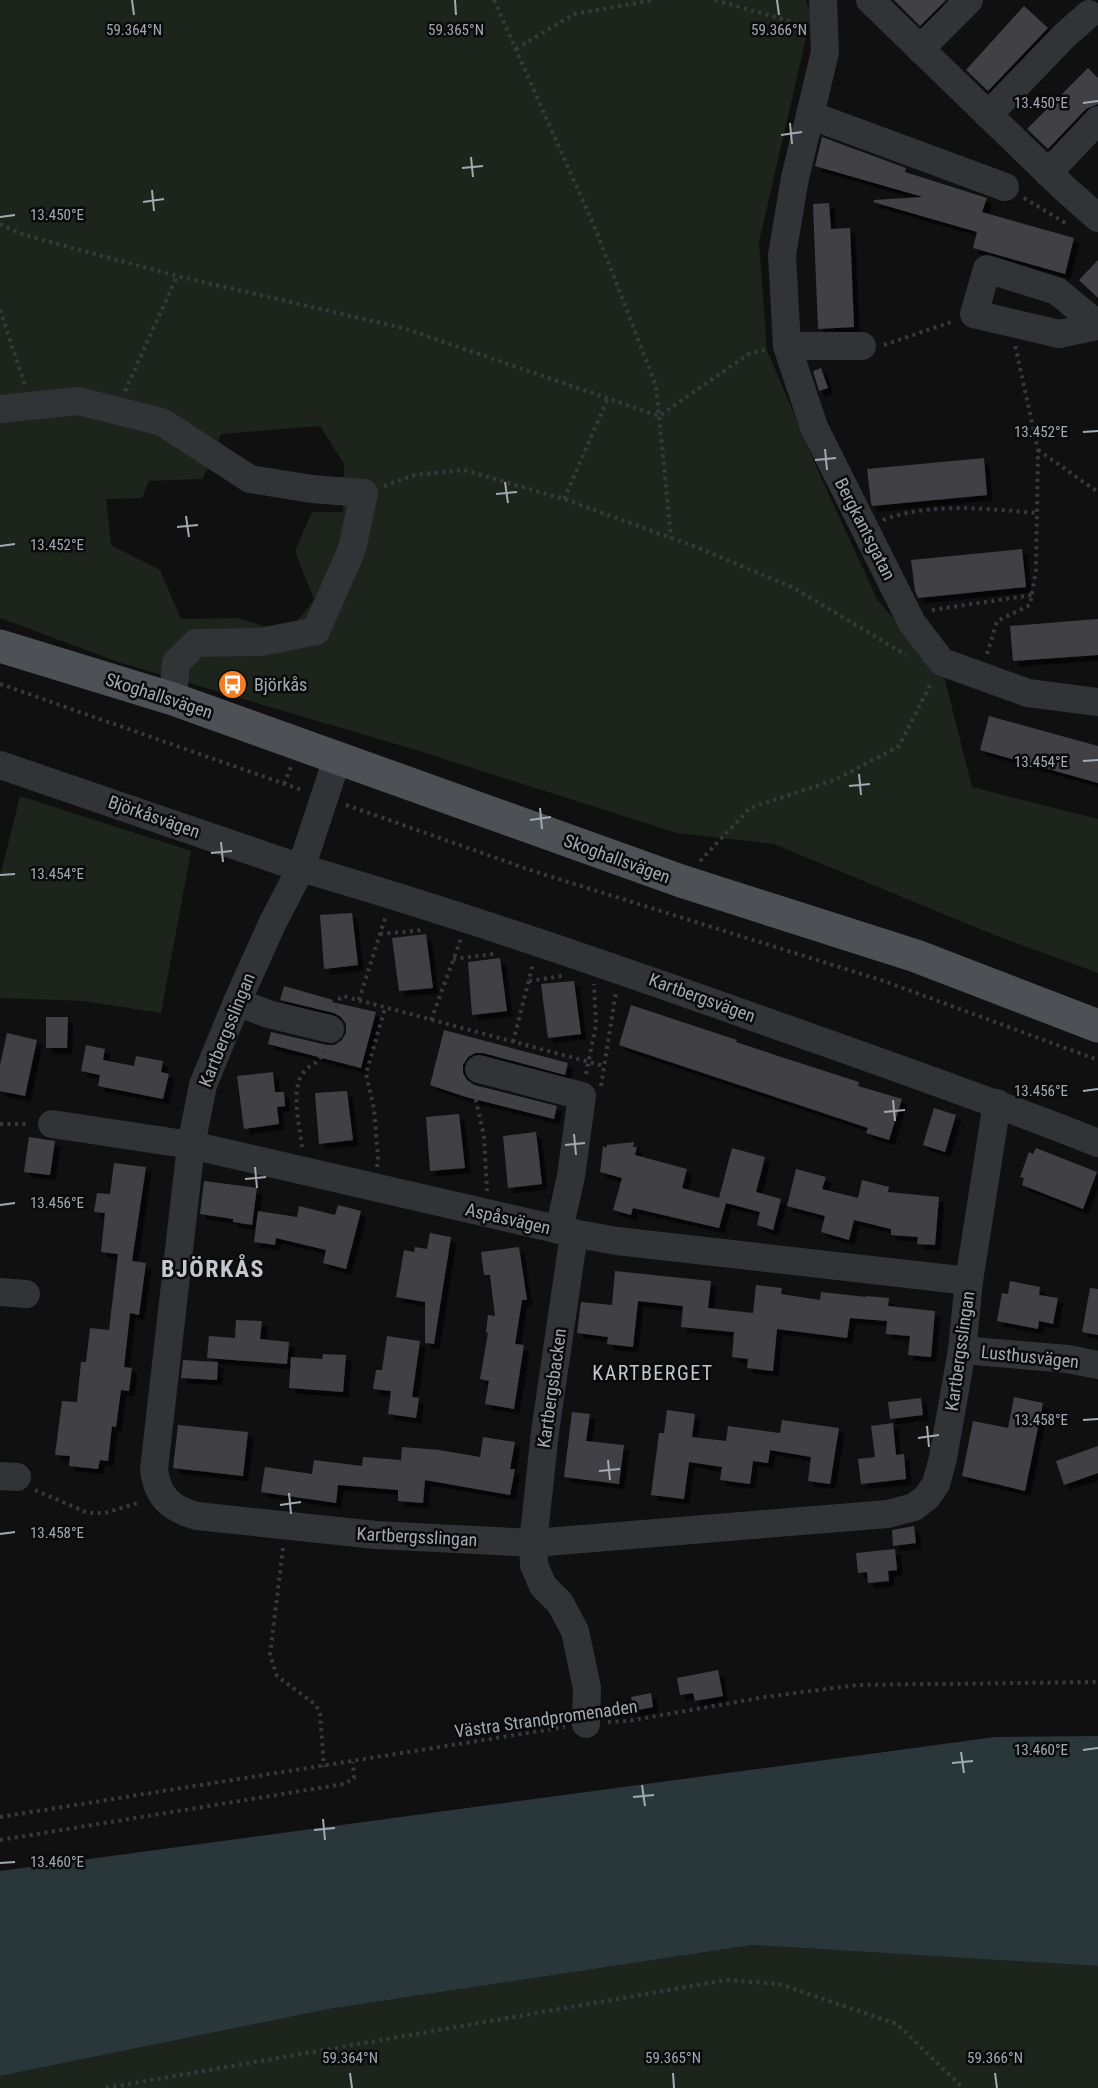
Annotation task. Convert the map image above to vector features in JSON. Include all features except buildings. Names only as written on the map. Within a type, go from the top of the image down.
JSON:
[{"type":"main road","name":"Skoghallsvägen","points":[[0,646],[173,699],[681,881],[916,956],[1098,1026]]},
{"type":"street","name":"Bergkantsgatan","points":[[823,0],[825,52],[795,178],[782,255],[787,346],[814,427],[907,614],[942,662]]},
{"type":"street","points":[[870,0],[1048,173],[1086,223]]},
{"type":"street","points":[[920,49],[969,0]]},
{"type":"street","points":[[988,115],[1087,13]]},
{"type":"street","points":[[810,115],[1005,187]]},
{"type":"street","points":[[1048,173],[1098,120]]},
{"type":"street","points":[[987,269],[1057,291],[1098,326],[1059,334],[974,314],[987,269]]},
{"type":"street","points":[[787,346],[862,346]]},
{"type":"street","points":[[0,409],[78,401],[162,422],[250,478],[312,489],[364,493],[352,549],[316,631],[261,642],[196,643],[176,663],[173,699]]},
{"type":"street","points":[[942,662],[1028,693],[1098,702]]},
{"type":"street","points":[[302,868],[337,759]]},
{"type":"street","name":"Björkåsvägen","points":[[0,765],[302,868]]},
{"type":"street","name":"Kartbergsvägen","points":[[302,868],[392,894],[597,962],[997,1103],[1098,1143]]},
{"type":"street","name":"Kartbergsslingan","points":[[302,868],[237,1002],[203,1085],[191,1145],[154,1469],[156,1484],[162,1494],[180,1511],[197,1516],[286,1527],[376,1535],[533,1543],[888,1514],[914,1507],[927,1497],[936,1484],[944,1458],[962,1350],[969,1281],[997,1103]]},
{"type":"street","points":[[237,1002],[268,1014],[330,1029]]},
{"type":"street","points":[[479,1069],[582,1096]]},
{"type":"street","name":"Kartbergsbacken","points":[[582,1096],[571,1176],[533,1543],[534,1565],[543,1586],[560,1603],[574,1631],[587,1688],[586,1724]]},
{"type":"street","name":"Aspåsvägen","points":[[52,1124],[191,1145],[566,1232],[628,1242],[969,1281]]},
{"type":"street","name":"Lusthusvägen","points":[[962,1350],[1068,1359],[1098,1365]]},
{"type":"path","points":[[494,0],[595,228],[656,386],[671,537]]},
{"type":"path","points":[[516,49],[574,14],[656,0]]},
{"type":"path","points":[[715,0],[824,31]]},
{"type":"path","points":[[1005,187],[1086,223]]},
{"type":"path","points":[[0,225],[24,235],[177,276],[403,328],[659,416]]},
{"type":"path","points":[[116,411],[177,276]]},
{"type":"path","points":[[0,310],[32,406]]},
{"type":"path","points":[[862,346],[888,344],[974,314]]},
{"type":"path","points":[[981,676],[996,621],[1030,605],[1036,570],[1038,450],[1016,350],[1015,324]]},
{"type":"path","points":[[659,416],[750,353],[787,346]]},
{"type":"path","points":[[564,499],[608,398]]},
{"type":"path","points":[[1038,450],[1098,492]]},
{"type":"path","points":[[364,493],[415,475],[464,470],[564,499],[671,537],[794,588],[905,654],[942,662],[899,746],[837,779],[750,808],[681,881]]},
{"type":"path","points":[[864,528],[897,514],[964,507],[1037,513]]},
{"type":"path","points":[[907,614],[1032,595]]},
{"type":"path","points":[[0,684],[533,871],[884,981],[1098,1060]]},
{"type":"path","points":[[359,1000],[392,894]]},
{"type":"path","points":[[431,1020],[459,943],[470,920]]},
{"type":"path","points":[[513,1042],[539,943]]},
{"type":"path","points":[[582,1096],[596,1025],[594,982],[597,962]]},
{"type":"path","points":[[302,1172],[303,1157],[297,1088],[303,1073],[322,1058],[340,998],[343,996],[604,1066]]},
{"type":"path","points":[[371,1187],[378,1157],[374,1109],[366,1074],[385,1008]]},
{"type":"path","points":[[479,1069],[474,1093],[483,1127],[487,1156],[486,1214]]},
{"type":"path","points":[[0,1124],[52,1124]]},
{"type":"path","points":[[9,1477],[88,1513],[105,1513],[135,1505],[162,1494]]},
{"type":"path","points":[[286,1527],[270,1656],[277,1676],[316,1705],[320,1714],[324,1767]]},
{"type":"path","name":"Västra Strandpromenaden","points":[[0,1817],[586,1724],[628,1721],[765,1697],[857,1685],[1098,1682]]},
{"type":"path","points":[[0,1840],[344,1784],[354,1778],[352,1762]]},
{"type":"path","points":[[106,2088],[726,1980],[779,1984],[897,2024],[963,2088]]},
{"type":"shaded area","points":[[0,0],[806,0],[811,16],[759,242],[767,350],[819,473],[877,599],[945,680],[972,787],[1098,819],[1098,973],[994,935],[774,844],[677,833],[416,750],[118,662],[0,618]],"holes":[[[320,426],[344,464],[343,512],[312,512],[295,551],[314,600],[287,633],[238,618],[181,619],[160,570],[111,545],[106,499],[142,498],[149,481],[203,479],[221,434]]]},
{"type":"shaded area","points":[[20,796],[191,851],[161,1013],[83,1001],[0,998],[0,877]]},
{"type":"shaded area","points":[[1098,1736],[1098,1966],[752,1945],[329,2009],[0,2076],[0,1871],[995,1737]]},
{"type":"shaded area","points":[[752,1945],[1098,1966],[1098,2088],[0,2088],[0,2076],[329,2009]]},
{"type":"place","name":"Björkås","points":[[233,685]]},
{"type":"district","name":"BJÖRKÅS","points":[[213,1269]]},
{"type":"district","name":"KARTBERGET","points":[[653,1373]]}]
